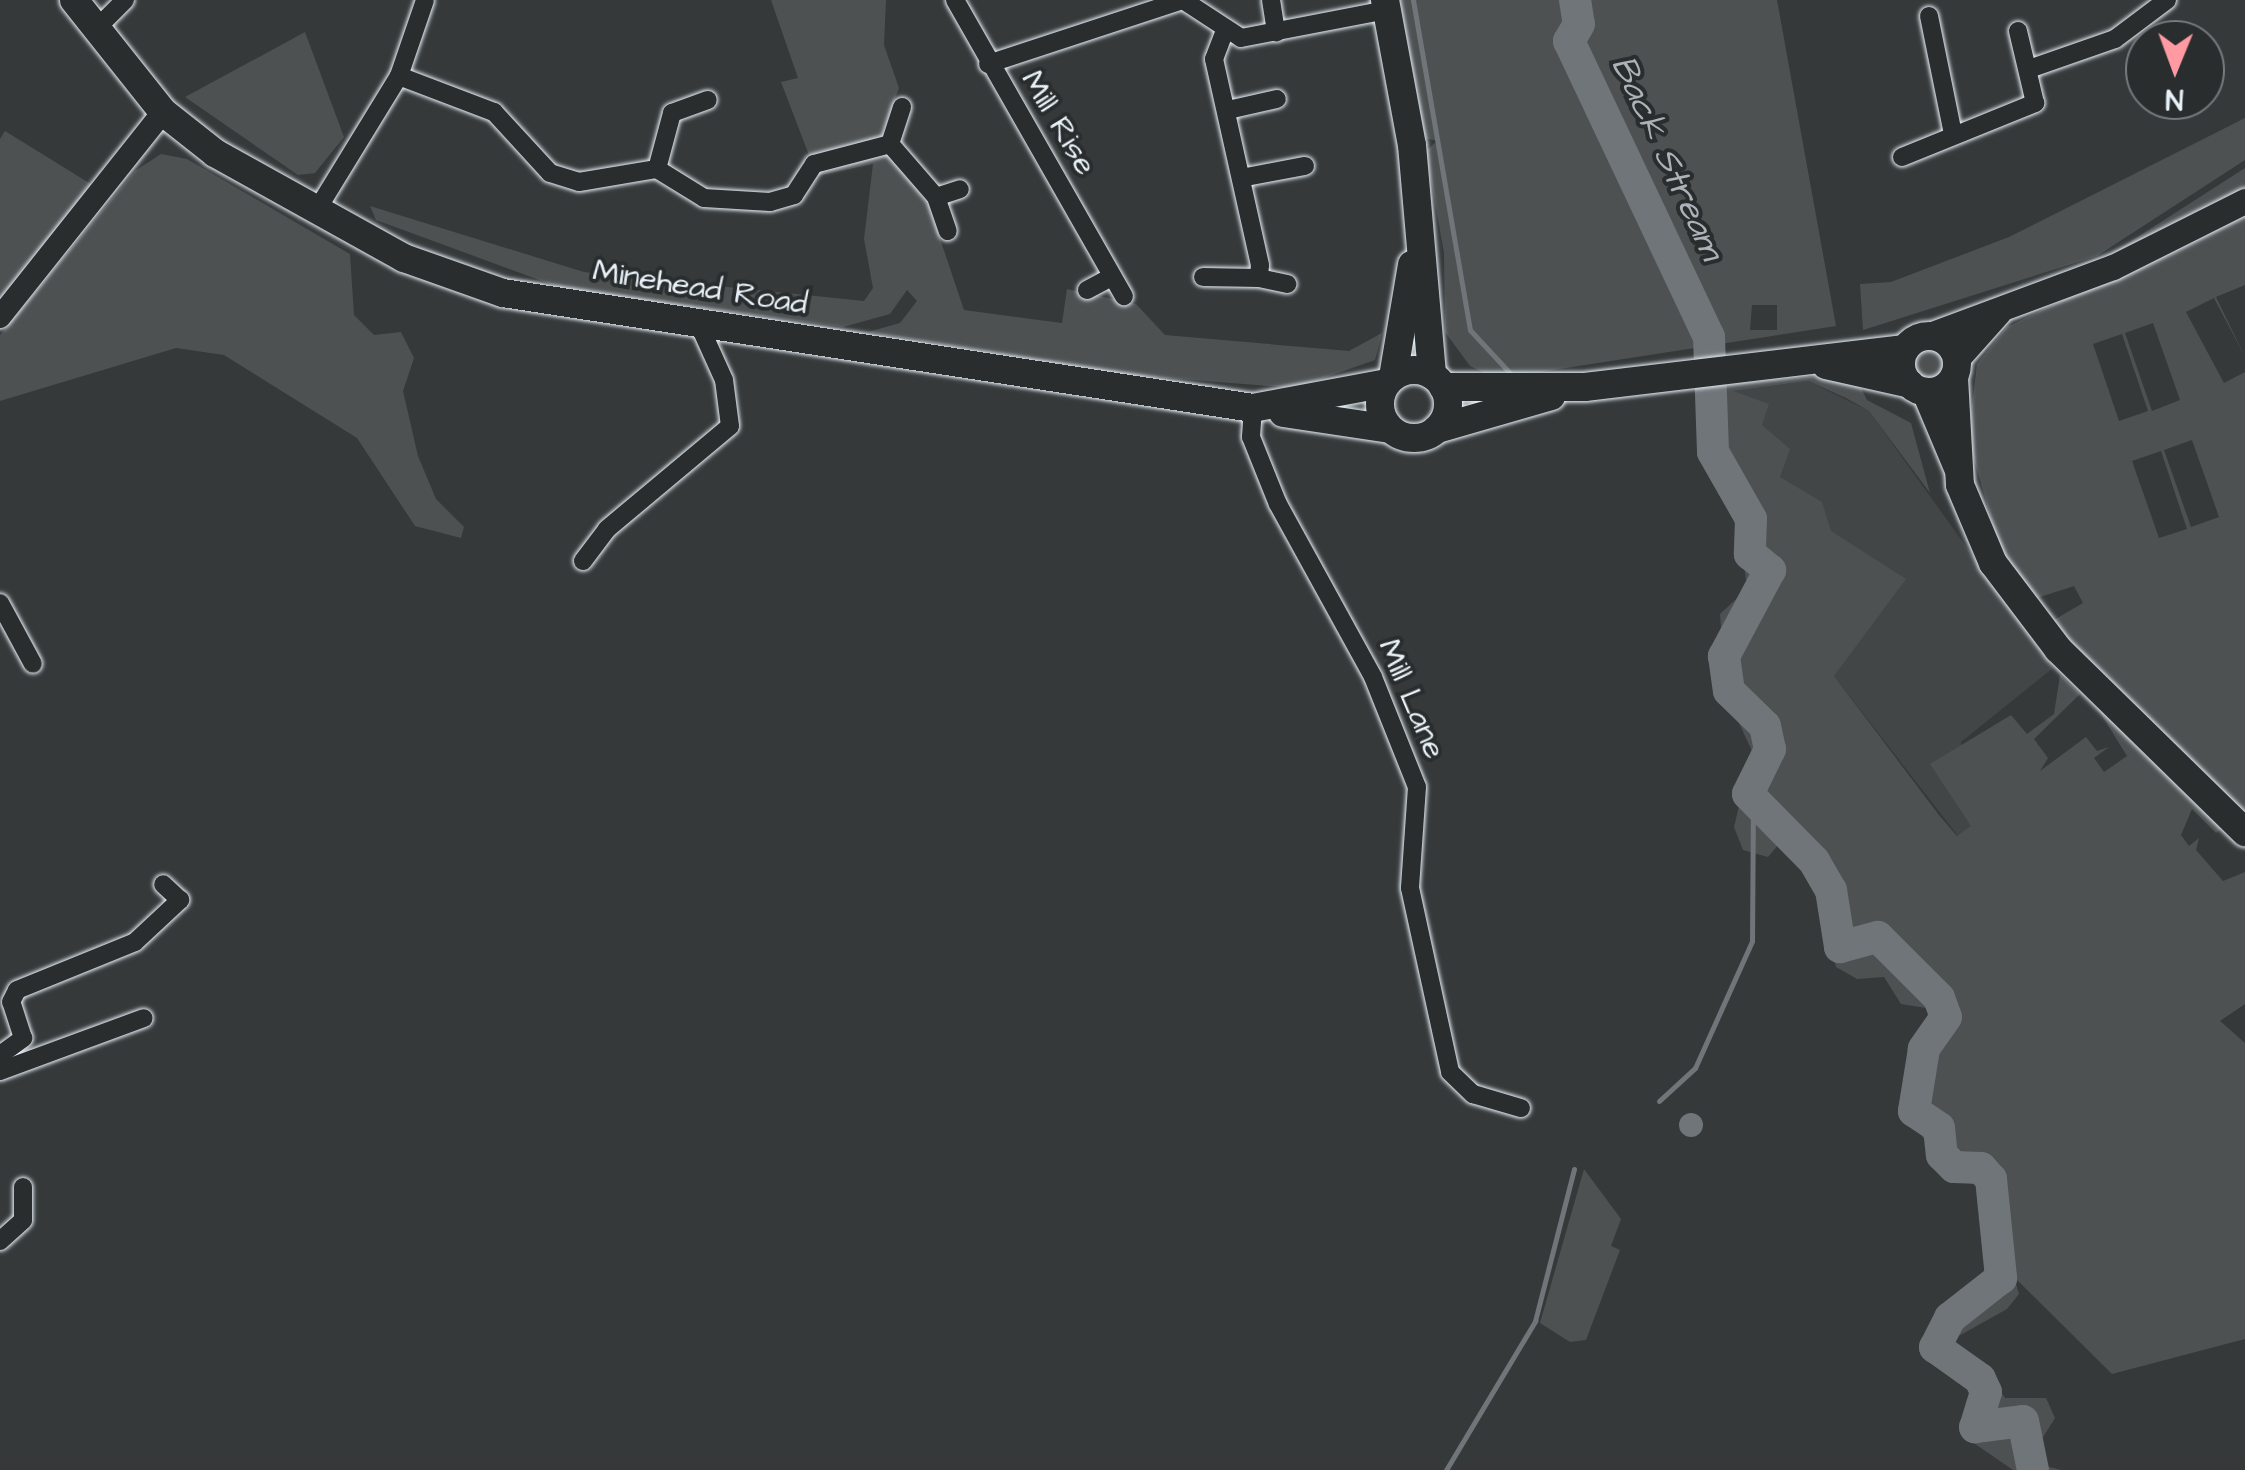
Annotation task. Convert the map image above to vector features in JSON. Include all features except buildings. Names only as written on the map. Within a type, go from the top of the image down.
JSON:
[{"type":"main road","points":[[74,0],[101,24],[163,112]]},
{"type":"main road","points":[[1386,5],[1412,145],[1416,244],[1438,381],[1448,409],[1438,428]]},
{"type":"main road","name":"Minehead Road","points":[[163,112],[316,213],[503,294],[696,318],[1390,429]]},
{"type":"main road","points":[[1390,380],[1574,387],[1815,362],[1916,342],[1998,314],[2245,201]]},
{"type":"main road","points":[[1416,244],[1390,380],[1379,406],[1390,429],[1414,438],[1574,387]]},
{"type":"main road","points":[[1815,362],[1918,388],[1956,368],[1998,314]]},
{"type":"main road","points":[[1916,342],[1947,342],[1956,368],[1959,469]]},
{"type":"main road","points":[[1916,342],[1918,388],[1959,469],[1976,530],[2030,616],[2245,832]]},
{"type":"main road","name":"Minehead Road","points":[[1261,408],[1390,380]]},
{"type":"street","points":[[101,24],[125,0]]},
{"type":"street","points":[[316,213],[399,76],[425,0]]},
{"type":"street","name":"Mill Rise","points":[[955,0],[1110,278],[1124,296]]},
{"type":"street","points":[[988,64],[1183,0],[1224,33],[1276,33],[1386,5]]},
{"type":"street","points":[[1271,0],[1276,33]]},
{"type":"street","points":[[2029,69],[2115,40],[2167,0]]},
{"type":"street","points":[[1929,16],[1953,134]]},
{"type":"street","points":[[1902,157],[1953,134],[2030,108],[2037,96],[2018,31]]},
{"type":"street","points":[[1224,33],[1214,60],[1246,176],[1259,278]]},
{"type":"street","points":[[399,76],[494,112],[564,180],[658,169],[704,198],[770,202],[794,196],[814,164],[890,144]]},
{"type":"street","points":[[1228,110],[1277,99]]},
{"type":"street","points":[[672,113],[708,100]]},
{"type":"street","points":[[655,102],[672,113]]},
{"type":"street","points":[[890,144],[902,107]]},
{"type":"street","points":[[0,318],[163,112]]},
{"type":"street","points":[[658,169],[672,113]]},
{"type":"street","points":[[890,144],[936,197],[948,231]]},
{"type":"street","points":[[1246,176],[1306,166]]},
{"type":"street","points":[[936,197],[960,189]]},
{"type":"street","points":[[1203,277],[1259,278],[1287,284]]},
{"type":"street","points":[[1088,290],[1110,278]]},
{"type":"street","points":[[583,561],[606,529],[730,426],[724,380],[696,318]]},
{"type":"street","name":"Mill Lane","points":[[1261,408],[1255,451],[1278,504],[1373,677],[1416,787],[1410,888],[1450,1072],[1473,1094],[1521,1108]]},
{"type":"street","points":[[0,603],[33,664]]},
{"type":"street","points":[[0,1055],[24,1038],[11,1002],[17,990],[135,942],[180,900],[163,884]]},
{"type":"street","points":[[0,1071],[144,1018]]},
{"type":"street","points":[[0,1242],[23,1220],[23,1187]]},
{"type":"shaded area","points":[[771,0],[886,0],[884,45],[899,88],[880,140],[929,206],[964,310],[1062,323],[1067,289],[1136,304],[1165,335],[1349,351],[1382,333],[1375,360],[1295,388],[1130,375],[868,332],[900,323],[917,301],[907,290],[890,314],[843,327],[564,289],[376,220],[370,206],[584,272],[864,301],[873,288],[864,239],[873,164],[817,176],[781,82],[798,78]]},
{"type":"shaded area","points":[[1400,0],[1777,0],[1836,326],[1540,372],[1489,375],[1470,366],[1445,332],[1444,253],[1426,151],[1437,141],[1425,138]],"holes":[[[1752,305],[1777,305],[1777,330],[1750,330]]]},
{"type":"shaded area","points":[[305,32],[344,137],[315,173],[298,175],[185,97]]},
{"type":"shaded area","points":[[2245,118],[2245,160],[2097,256],[1863,330],[1860,284],[1891,282],[2009,237]]},
{"type":"shaded area","points":[[5,131],[94,186],[0,308],[0,139]]},
{"type":"shaded area","points":[[161,154],[187,159],[350,254],[354,315],[374,335],[401,332],[414,358],[403,391],[418,456],[436,499],[464,527],[461,538],[415,526],[357,438],[224,355],[176,348],[0,401],[0,335],[135,171]]},
{"type":"shaded area","points":[[2245,168],[2245,190],[2108,256]]},
{"type":"shaded area","points":[[2245,213],[2245,285],[2216,297],[2245,357],[2214,298],[2186,312],[2224,383],[2245,372],[2245,817],[2047,624],[2083,603],[2074,586],[2034,599],[2004,562],[1968,439],[1977,364],[2007,327]],"holes":[[[2153,323],[2180,400],[2152,411],[2125,333]],[[2122,334],[2148,411],[2119,421],[2093,344]],[[2192,440],[2219,517],[2191,527],[2164,450]],[[2161,451],[2187,529],[2159,538],[2132,461]]]},
{"type":"shaded area","points":[[1929,348],[1940,353],[1945,364],[1940,375],[1929,380],[1918,375],[1913,364],[1918,353]]},
{"type":"shaded area","points":[[1820,376],[1859,384],[1867,400],[1911,423],[1930,493],[1869,411],[1846,398],[1808,381],[1733,391],[1769,404],[1762,425],[1790,449],[1780,477],[1822,502],[1831,531],[1906,579],[1834,676],[1939,815],[1957,836],[1971,826],[1930,764],[2011,715],[2027,734],[2054,714],[2060,675],[2080,694],[2034,739],[2048,758],[2040,771],[2086,737],[2097,751],[2109,747],[2094,758],[2104,772],[2127,756],[2096,706],[2154,748],[2226,825],[2216,833],[2192,809],[2181,835],[2189,846],[2199,838],[2196,850],[2223,881],[2245,872],[2245,1004],[2220,1021],[2245,1043],[2245,1339],[2112,1374],[2014,1277],[2019,1294],[2007,1309],[1948,1342],[1961,1360],[1980,1360],[2005,1398],[2046,1398],[2055,1418],[2037,1447],[2042,1465],[2061,1470],[2013,1470],[1968,1439],[1972,1390],[1934,1358],[1929,1334],[1938,1318],[1992,1278],[1985,1191],[1940,1165],[1902,1103],[1932,1009],[1901,1004],[1884,977],[1857,979],[1836,967],[1816,887],[1779,844],[1768,857],[1743,850],[1734,827],[1752,751],[1726,695],[1720,614],[1747,589],[1738,515],[1715,477],[1699,399],[1730,384]]},
{"type":"shaded area","points":[[1808,381],[1869,411],[2053,668],[1961,742],[1972,826],[1958,836],[1834,676],[1731,391]]},
{"type":"shaded area","points":[[1686,1113],[1696,1113],[1703,1125],[1696,1137],[1686,1137],[1679,1130],[1679,1120]]},
{"type":"shaded area","points":[[1584,1169],[1621,1219],[1611,1246],[1620,1250],[1586,1340],[1570,1342],[1540,1323]]},
{"type":"waterway","points":[[1413,0],[1470,330],[1510,373]]},
{"type":"waterway","name":"Back Stream","points":[[1575,0],[1579,24],[1569,41],[1709,337],[1713,452],[1751,519],[1750,554],[1770,570],[1724,656],[1729,691],[1765,726],[1770,749],[1748,794],[1814,861],[1831,890],[1840,947],[1878,937],[1939,998],[1946,1017],[1924,1049],[1914,1111],[1939,1128],[1942,1155],[1954,1167],[1981,1168],[1991,1179],[2001,1278],[1950,1318],[1935,1347],[1980,1379],[1986,1392],[1975,1427],[2023,1421],[2033,1470]]},
{"type":"waterway","points":[[1659,1101],[1695,1068],[1752,941],[1753,805]]},
{"type":"waterway","points":[[1446,1470],[1535,1321],[1574,1169]]}]
